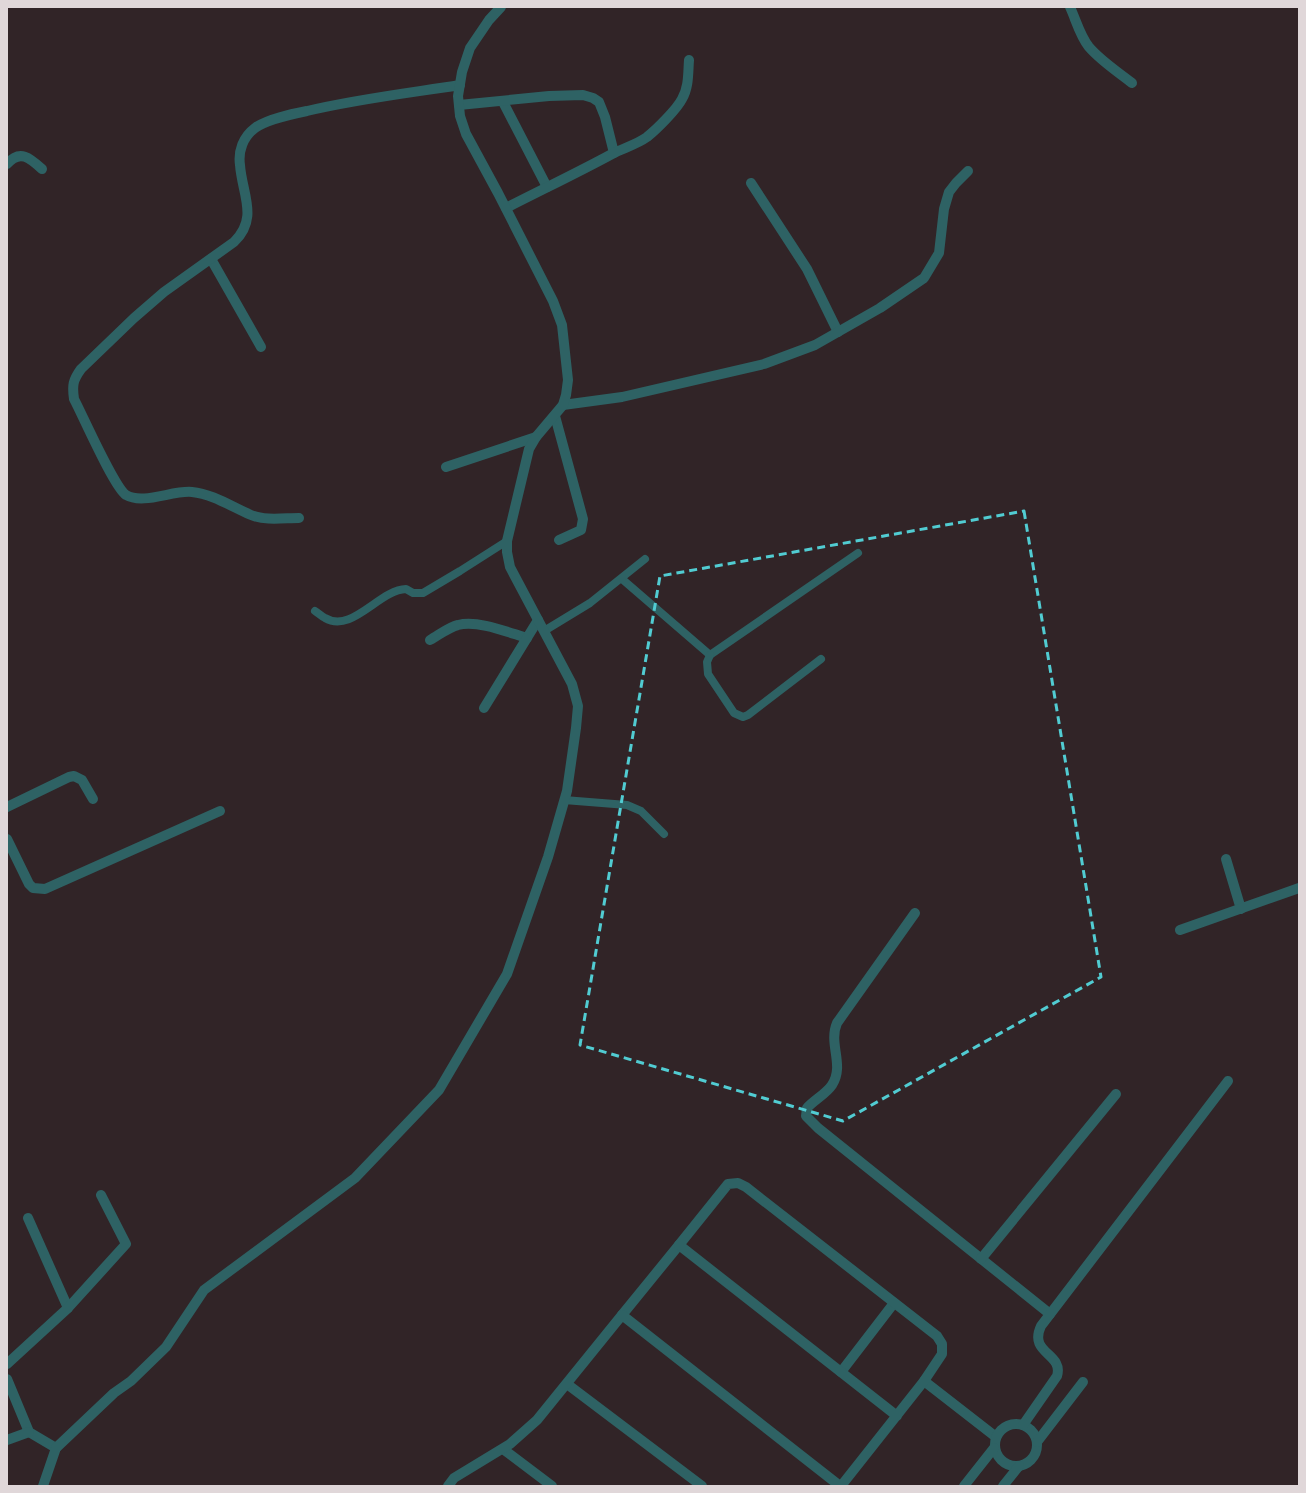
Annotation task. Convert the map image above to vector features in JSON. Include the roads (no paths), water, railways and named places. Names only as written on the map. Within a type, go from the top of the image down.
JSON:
[{"type":"street","points":[[42,1486],[56,1448],[114,1393],[131,1381],[166,1347],[204,1290],[355,1178],[439,1090],[507,974],[548,857],[567,791],[578,706],[572,684],[510,567],[507,552],[507,541],[529,449],[536,437],[563,405],[568,380],[562,325],[553,300],[466,134],[460,116],[458,96],[462,72],[470,48],[489,20],[501,7]]},
{"type":"street","points":[[1070,7],[1081,34],[1089,46],[1102,59],[1132,83]]},
{"type":"street","points":[[506,208],[546,187],[590,167],[648,136],[664,121],[682,100],[687,87],[689,60]]},
{"type":"street","points":[[299,518],[265,518],[252,515],[205,495],[192,492],[138,498],[125,494],[110,472],[74,399],[74,378],[81,369],[134,318],[164,292],[241,236],[246,227],[248,208],[240,166],[239,152],[242,143],[248,134],[256,127],[270,121],[295,114],[343,103],[460,85]]},
{"type":"street","points":[[459,105],[503,102],[549,96],[583,95],[594,98],[599,102],[605,117],[614,153]]},
{"type":"street","points":[[503,102],[546,187]]},
{"type":"street","points":[[7,164],[18,156],[31,159],[42,169]]},
{"type":"street","points":[[563,405],[622,397],[764,364],[815,346],[880,308],[924,278],[939,253],[944,209],[949,192],[968,171]]},
{"type":"street","points":[[751,183],[807,269],[838,332]]},
{"type":"street","points":[[211,259],[261,347]]},
{"type":"street","points":[[555,416],[583,519],[581,530],[559,540]]},
{"type":"street","points":[[446,467],[536,437]]},
{"type":"street","points":[[484,708],[538,620]]},
{"type":"street","points":[[430,640],[457,625],[468,624],[480,624],[527,638]]},
{"type":"street","points":[[7,807],[69,776],[74,776],[82,780],[93,800]]},
{"type":"street","points":[[7,839],[29,884],[33,888],[45,889],[220,811]]},
{"type":"street","points":[[1226,860],[1241,909]]},
{"type":"street","points":[[1180,930],[1299,888]]},
{"type":"street","points":[[914,913],[837,1023],[834,1029],[833,1040],[838,1064],[835,1080],[828,1089],[806,1108],[806,1116],[818,1128],[1050,1314]]},
{"type":"street","points":[[1024,1425],[1058,1373],[1057,1364],[1041,1346],[1038,1341],[1038,1334],[1050,1314],[1228,1081]]},
{"type":"street","points":[[981,1260],[1116,1094]]},
{"type":"street","points":[[448,1486],[454,1478],[510,1444],[537,1420],[728,1184],[738,1183],[752,1192],[937,1336],[942,1344],[942,1354],[924,1381],[897,1416],[840,1486],[622,1315]]},
{"type":"street","points":[[7,1364],[68,1308],[126,1244],[101,1195]]},
{"type":"street","points":[[28,1218],[68,1308]]},
{"type":"street","points":[[679,1245],[897,1416]]},
{"type":"street","points":[[842,1372],[894,1303]]},
{"type":"street","points":[[7,1379],[29,1432],[56,1448]]},
{"type":"street","points":[[924,1381],[996,1437]]},
{"type":"street","points":[[1037,1442],[1083,1382]]},
{"type":"street","points":[[567,1384],[702,1486]]},
{"type":"street","points":[[964,1486],[994,1448],[998,1432],[1007,1425],[1024,1425],[1032,1432],[1037,1442],[1036,1453],[1033,1458],[1024,1465],[1019,1466],[1013,1466],[1003,1462],[996,1454],[994,1448]]},
{"type":"street","points":[[7,1440],[29,1432]]},
{"type":"street","points":[[503,1449],[552,1486]]},
{"type":"street","points":[[1003,1486],[1019,1466]]},
{"type":"lane","points":[[315,610],[326,619],[335,621],[346,620],[357,615],[391,593],[406,589],[413,593],[423,593],[507,541]]},
{"type":"lane","points":[[821,659],[748,715],[743,717],[734,713],[708,674],[706,662],[710,655],[858,553]]},
{"type":"lane","points":[[544,631],[590,603],[622,579],[645,559]]},
{"type":"lane","points":[[622,579],[710,655]]},
{"type":"lane","points":[[564,800],[627,806],[641,811],[664,834]]}]
